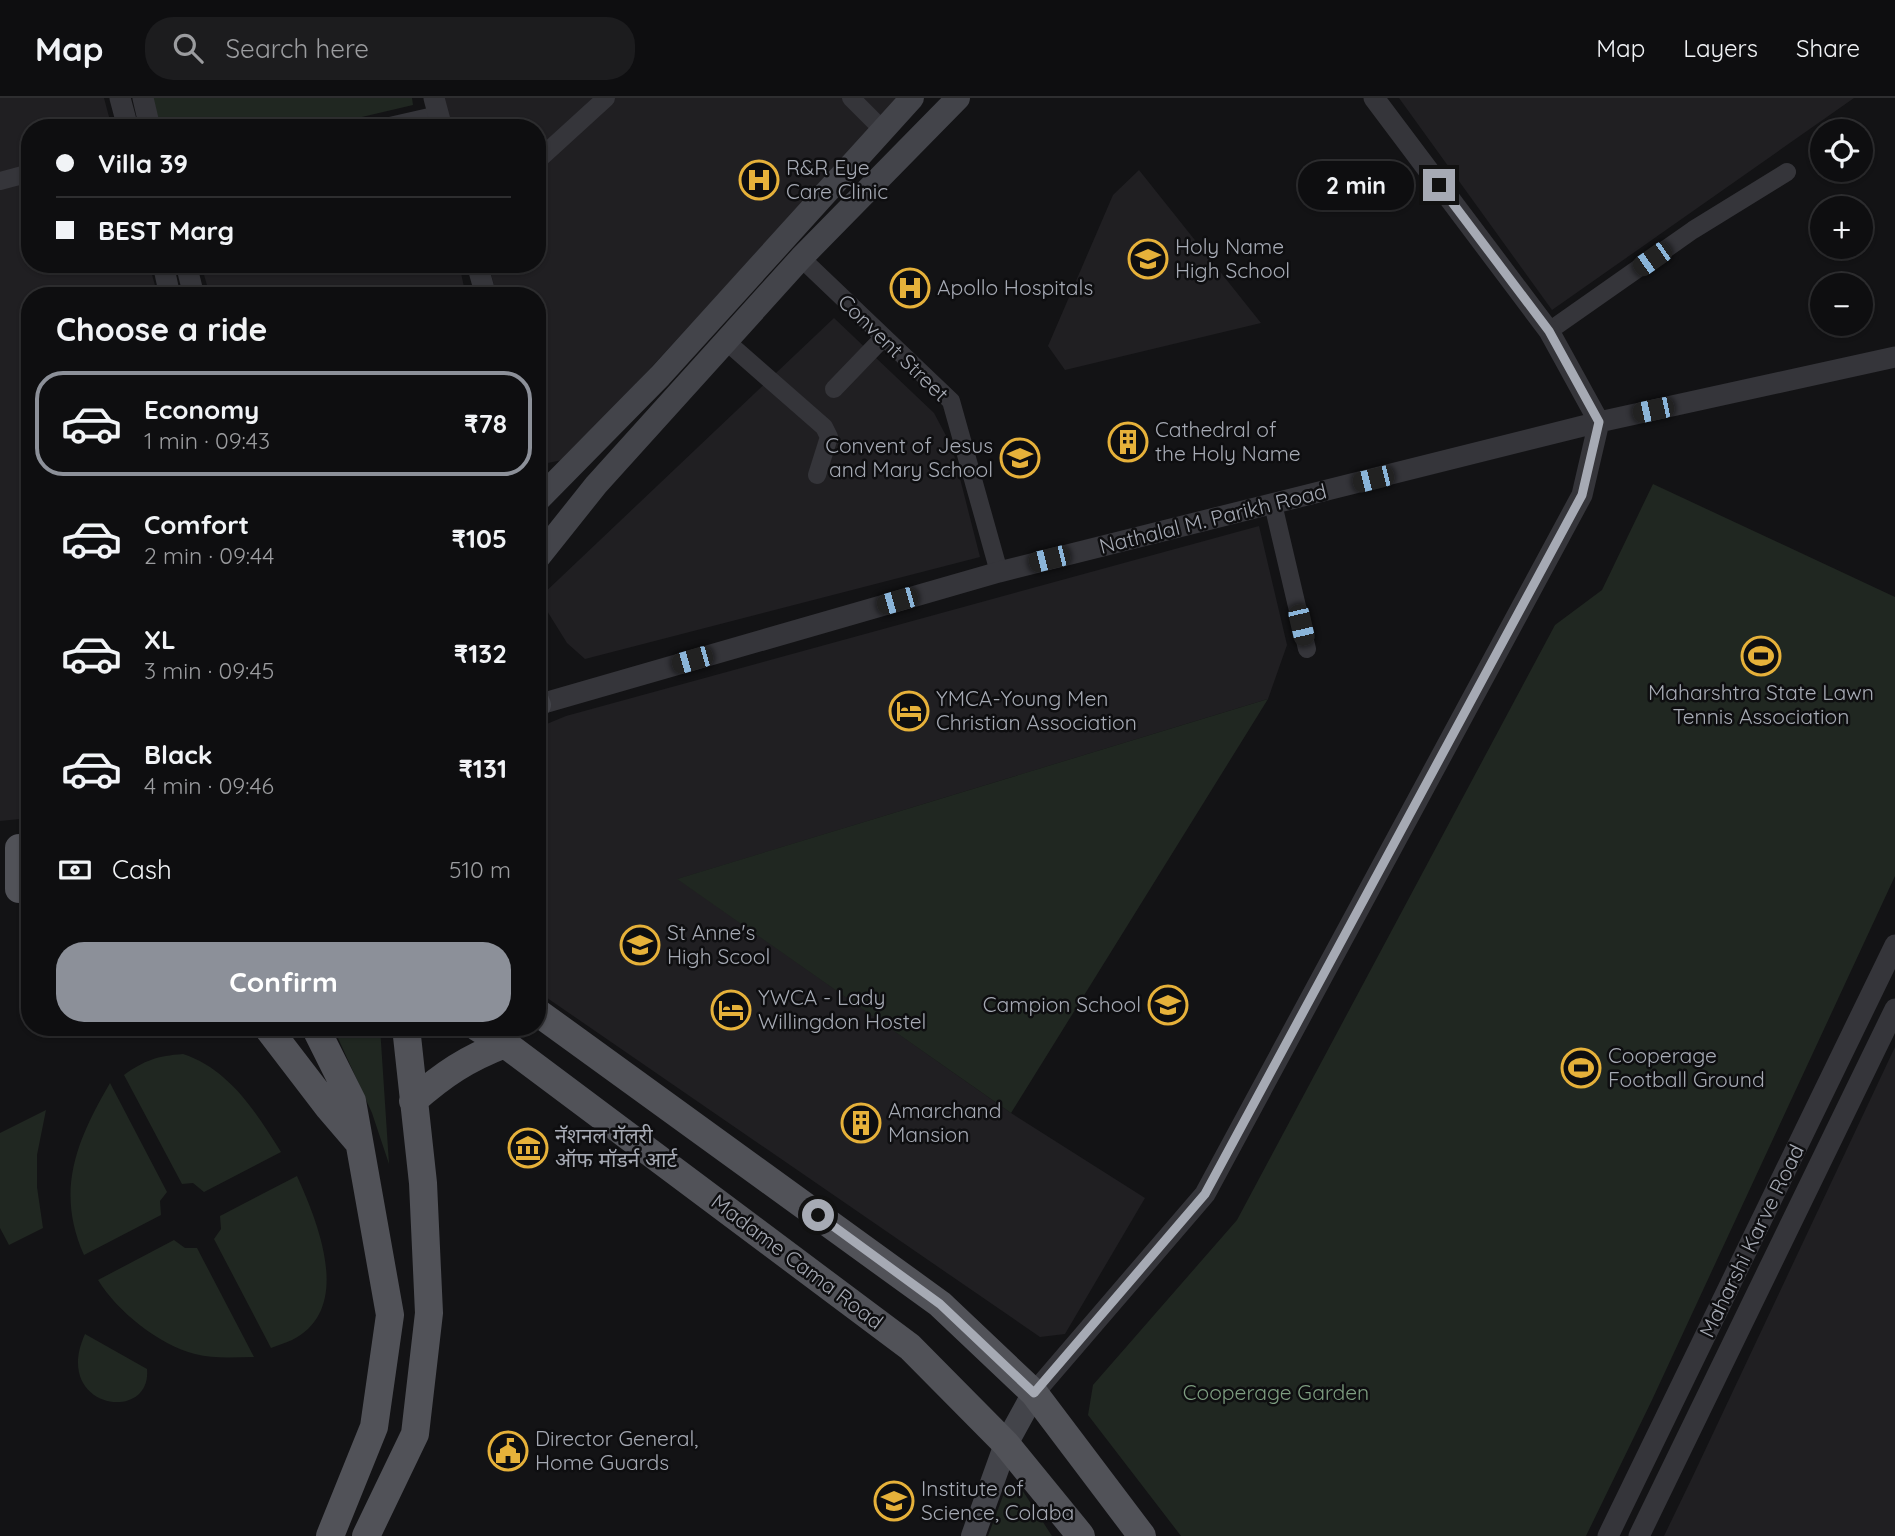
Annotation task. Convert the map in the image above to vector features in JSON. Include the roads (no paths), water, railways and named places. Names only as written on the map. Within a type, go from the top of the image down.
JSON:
[{"type":"main road","points":[[546,492],[660,376],[912,98]]},
{"type":"main road","points":[[546,548],[596,485],[801,258],[958,98]]},
{"type":"main road","points":[[16,848],[16,890]]},
{"type":"main road","points":[[546,1019],[940,1304],[1034,1393],[1142,1536]]},
{"type":"main road","points":[[274,1036],[359,1143]]},
{"type":"main road","points":[[320,1036],[352,1101],[390,1315],[374,1427],[330,1536]]},
{"type":"main road","points":[[366,1536],[415,1434],[428,1326],[424,1182],[407,1036]]},
{"type":"main road","name":"Madame Cama Road","points":[[492,1036],[910,1348],[1006,1444],[1081,1536]]},
{"type":"main road","points":[[413,1101],[446,1072],[480,1053],[505,1044]]},
{"type":"main road","points":[[973,1536],[1006,1444],[1034,1393]]},
{"type":"street","points":[[120,98],[126,119]]},
{"type":"street","points":[[143,98],[148,119]]},
{"type":"street","points":[[546,153],[606,98]]},
{"type":"street","points":[[851,98],[882,129]]},
{"type":"street","points":[[1034,1393],[1205,1194],[1582,495],[1599,422],[1549,331],[1374,98]]},
{"type":"street","points":[[418,119],[438,114]]},
{"type":"street","points":[[1549,331],[1693,230],[1787,172]]},
{"type":"street","points":[[0,181],[21,175]]},
{"type":"street","name":"Convent Street","points":[[801,258],[951,401],[999,572]]},
{"type":"street","points":[[834,389],[884,337]]},
{"type":"street","points":[[727,342],[824,427],[829,437],[817,475]]},
{"type":"street","name":"Nathalal M. Parikh Road","points":[[546,701],[999,572],[1599,422],[1895,357]]},
{"type":"street","points":[[1273,504],[1307,649]]},
{"type":"street","name":"Maharshi Karve Road","points":[[1608,1536],[1895,945]]},
{"type":"street","name":"Maharshi Karve Road","points":[[1639,1536],[1895,1009]]},
{"type":"place","name":"R&R Eye Care Clinic","points":[[759,180]]},
{"type":"place","name":"Holy Name High School","points":[[1148,259]]},
{"type":"place","name":"Apollo Hospitals","points":[[910,288]]},
{"type":"place","name":"Cathedral of the Holy Name","points":[[1128,442]]},
{"type":"place","name":"Convent of Jesus and Mary School","points":[[1020,458]]},
{"type":"place","name":"Maharshtra State Lawn Tennis Association","points":[[1761,656]]},
{"type":"place","name":"YMCA-Young Men Christian Association","points":[[909,711]]},
{"type":"place","name":"St Anne's High Scool","points":[[640,945]]},
{"type":"place","name":"Campion School","points":[[1168,1005]]},
{"type":"place","name":"YWCA - Lady Willingdon Hostel","points":[[731,1010]]},
{"type":"place","name":"Cooperage Football Ground","points":[[1581,1068]]},
{"type":"place","name":"Amarchand Mansion","points":[[861,1123]]},
{"type":"place","name":"नॅशनल गॅलरी ऑफ मॉडर्न आर्ट","points":[[528,1148]]},
{"type":"place","name":"Director General, Home Guards","points":[[508,1451]]},
{"type":"place","name":"Institute of Science, Colaba","points":[[894,1501]]},
{"type":"park label","name":"Cooperage Garden","points":[[1276,1393]]}]
